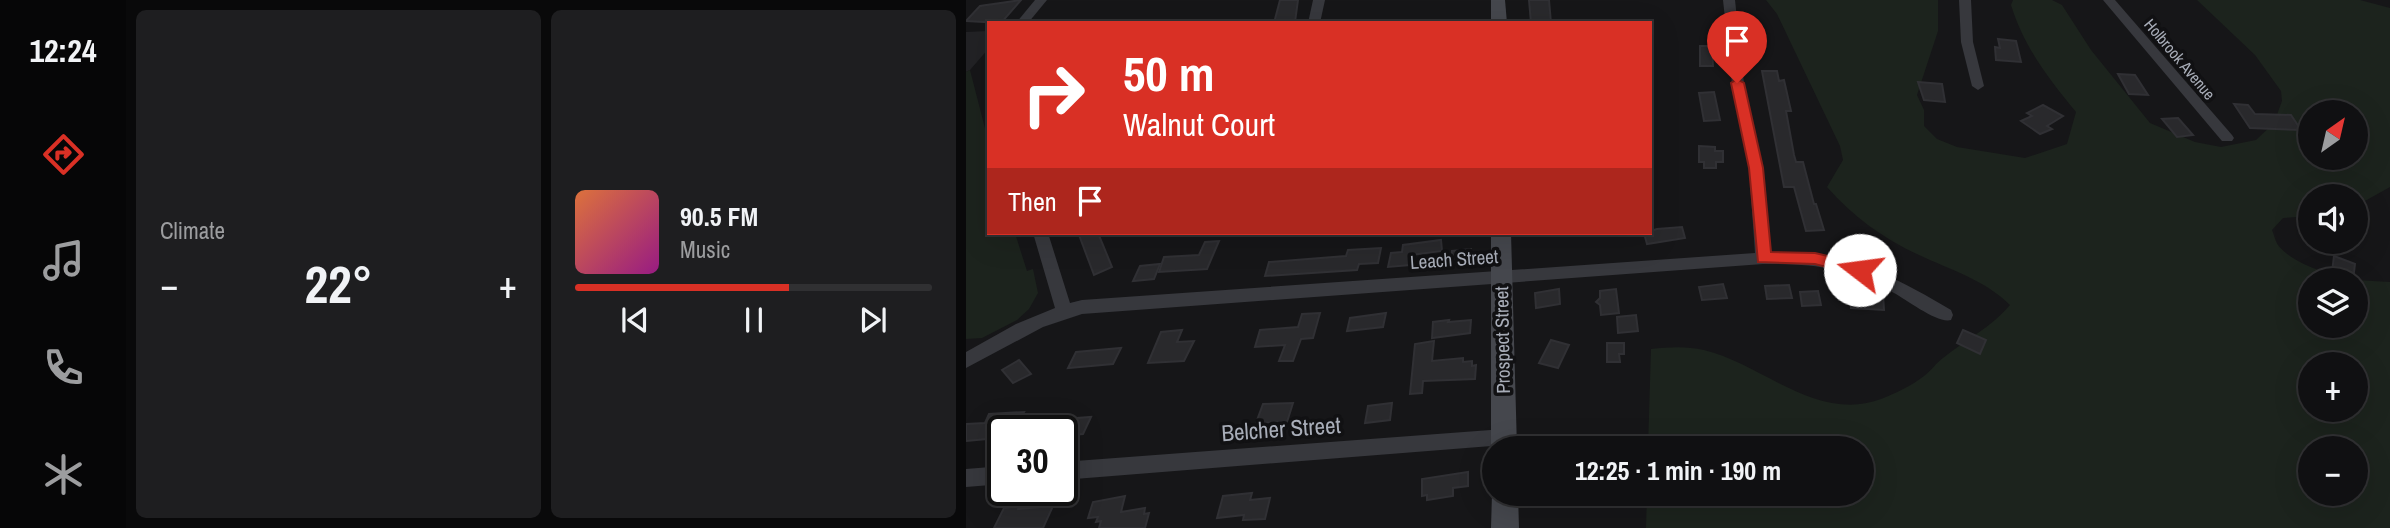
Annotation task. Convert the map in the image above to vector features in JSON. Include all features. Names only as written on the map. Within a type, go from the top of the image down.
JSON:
[{"type":"street","points":[[1024,21],[1041,0]]},
{"type":"street","points":[[1314,21],[1319,0]]},
{"type":"street","points":[[1498,0],[1499,21]]},
{"type":"street","points":[[1729,0],[1739,93],[1756,168],[1763,258]]},
{"type":"street","points":[[1965,0],[1967,43],[1978,86]]},
{"type":"street","name":"Holbrook Avenue","points":[[2109,0],[2227,138]]},
{"type":"street","points":[[1041,235],[1063,311]]},
{"type":"street","name":"Prospect Street","points":[[1501,235],[1504,436]]},
{"type":"street","name":"Leach Street","points":[[966,361],[1063,311],[1104,305],[1763,258],[1815,258],[1846,265],[1874,274],[1945,315]]},
{"type":"street","name":"Belcher Street","points":[[1078,470],[1482,443]]},
{"type":"street","points":[[966,478],[987,476]]},
{"type":"street","points":[[1504,506],[1505,528]]},
{"type":"shaded area","points":[[1766,0],[1938,0],[1938,31],[1917,95],[1924,110],[1924,126],[1937,139],[1957,147],[2025,158],[2067,144],[2076,112],[2030,48],[2016,20],[2011,5],[2013,0],[2052,0],[2062,5],[2091,50],[2150,123],[2195,142],[2221,147],[2256,140],[2274,123],[2282,101],[2281,91],[2255,55],[2197,0],[2360,0],[2390,8],[2390,187],[2368,199],[2368,184],[2298,184],[2298,217],[2283,218],[2272,230],[2284,252],[2315,268],[2298,268],[2298,338],[2368,338],[2368,281],[2390,282],[2390,528],[1646,528],[1647,506],[1874,506],[1874,436],[1648,436],[1651,349],[1678,347],[1704,350],[1726,357],[1813,398],[1858,404],[1881,399],[1914,383],[1995,320],[2010,305],[1979,282],[1906,249],[1847,208],[1827,187],[1843,160],[1840,146],[1777,14]]},
{"type":"shaded area","points":[[987,31],[987,50],[966,72],[966,32]]},
{"type":"shaded area","points":[[970,70],[987,136],[987,235],[1016,235],[1027,271],[1033,269],[1038,293],[1029,309],[1017,320],[982,338],[966,339],[966,72]]},
{"type":"building","points":[[1021,0],[1003,21],[966,21],[980,6]]},
{"type":"building","points":[[1280,0],[1298,0],[1295,21],[1275,21]]},
{"type":"building","points":[[1529,0],[1549,0],[1551,21],[1531,21]]},
{"type":"building","points":[[1998,39],[2016,41],[2021,62],[1996,60],[1995,47],[2000,48]]},
{"type":"building","points":[[1700,46],[1712,46],[1713,66],[1700,66]]},
{"type":"building","points":[[1762,71],[1777,71],[1779,81],[1784,80],[1791,111],[1786,111],[1794,155],[1796,162],[1803,162],[1824,230],[1806,231],[1794,187],[1784,187]]},
{"type":"building","points":[[2118,74],[2135,75],[2148,95],[2129,94]]},
{"type":"building","points":[[1918,82],[1942,84],[1945,102],[1924,100]]},
{"type":"building","points":[[1714,92],[1720,120],[1704,121],[1699,93]]},
{"type":"building","points":[[2234,104],[2248,105],[2255,114],[2291,115],[2298,126],[2298,130],[2250,128]]},
{"type":"building","points":[[2043,105],[2063,116],[2047,126],[2052,129],[2040,134],[2021,121],[2032,116],[2027,113]]},
{"type":"building","points":[[2178,118],[2193,135],[2177,137],[2162,119]]},
{"type":"building","points":[[1699,146],[1715,147],[1715,151],[1723,151],[1723,162],[1716,162],[1716,168],[1704,168],[1704,162],[1699,162]]},
{"type":"building","points":[[1682,227],[1685,238],[1647,244],[1645,235],[1652,235],[1652,231]]},
{"type":"building","points":[[1079,235],[1099,235],[1112,267],[1094,275]]},
{"type":"building","points":[[1441,240],[1442,251],[1411,255],[1410,265],[1388,267],[1391,253],[1402,252],[1403,245]]},
{"type":"building","points":[[1219,241],[1207,269],[1159,272],[1164,257],[1199,255],[1205,242]]},
{"type":"building","points":[[1381,248],[1378,263],[1359,264],[1357,270],[1265,276],[1269,262],[1346,256],[1348,250]]},
{"type":"building","points":[[1471,249],[1472,262],[1452,265],[1452,251]]},
{"type":"building","points":[[2334,256],[2355,264],[2354,268],[2332,268]]},
{"type":"building","points":[[1160,264],[1154,279],[1133,281],[1140,266]]},
{"type":"building","points":[[1723,284],[1727,298],[1702,300],[1699,287]]},
{"type":"building","points":[[1789,285],[1792,298],[1767,299],[1765,286]]},
{"type":"building","points":[[1559,289],[1560,304],[1536,308],[1535,293]]},
{"type":"building","points":[[1616,289],[1619,313],[1601,315],[1600,305],[1596,302],[1600,298],[1600,291]]},
{"type":"building","points":[[1818,291],[1821,305],[1802,306],[1800,292]]},
{"type":"building","points":[[1850,291],[1883,294],[1884,310],[1851,308]]},
{"type":"building","points":[[1320,313],[1313,338],[1301,339],[1293,361],[1279,361],[1285,345],[1255,347],[1260,330],[1298,327],[1302,314]]},
{"type":"building","points":[[1386,313],[1383,327],[1347,331],[1350,318]]},
{"type":"building","points":[[1636,315],[1638,331],[1618,333],[1617,317]]},
{"type":"building","points":[[1449,320],[1448,322],[1471,320],[1470,333],[1432,338],[1433,322]]},
{"type":"building","points":[[1182,330],[1177,342],[1194,341],[1184,361],[1148,363],[1161,332]]},
{"type":"building","points":[[1963,330],[1986,340],[1980,354],[1957,343]]},
{"type":"building","points":[[1551,340],[1569,345],[1558,368],[1539,363]]},
{"type":"building","points":[[1434,341],[1432,361],[1463,358],[1463,362],[1472,361],[1472,366],[1476,365],[1475,379],[1423,381],[1422,393],[1410,394],[1415,344]]},
{"type":"building","points":[[1607,343],[1624,343],[1624,354],[1619,354],[1620,362],[1607,362]]},
{"type":"building","points":[[1121,348],[1113,364],[1068,368],[1076,352]]},
{"type":"building","points":[[1019,360],[1031,374],[1013,383],[1002,370]]},
{"type":"building","points":[[1293,403],[1287,422],[1256,423],[1263,404]]},
{"type":"building","points":[[1392,403],[1390,420],[1365,423],[1368,406]]},
{"type":"building","points":[[1024,412],[1022,415],[989,414]]},
{"type":"building","points":[[1091,417],[1083,434],[1078,434],[1078,418]]},
{"type":"building","points":[[987,418],[987,439],[966,441],[966,424],[985,423]]},
{"type":"building","points":[[1468,472],[1468,486],[1453,488],[1453,496],[1427,500],[1427,495],[1422,496],[1422,479]]},
{"type":"building","points":[[1252,493],[1250,500],[1270,498],[1265,519],[1243,520],[1244,515],[1217,518],[1223,496]]},
{"type":"building","points":[[1125,496],[1121,512],[1145,508],[1144,514],[1149,513],[1145,528],[1099,528],[1101,521],[1096,522],[1098,517],[1088,518],[1093,502]]},
{"type":"building","points":[[1053,506],[1043,528],[994,528],[1004,508]]},
{"type":"route","points":[[1737,83],[1756,168],[1763,258],[1815,258],[1860,270]]}]
